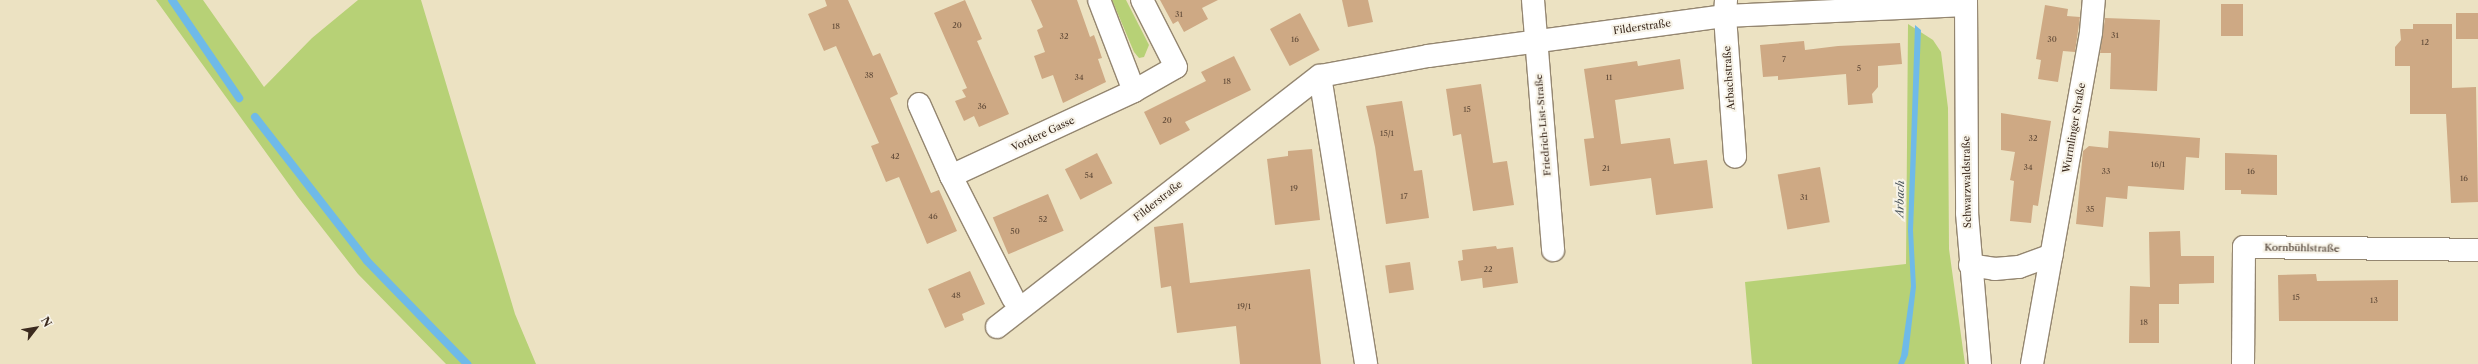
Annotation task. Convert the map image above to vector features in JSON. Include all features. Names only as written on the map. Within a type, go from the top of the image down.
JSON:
[{"type":"street","points":[[1099,0],[1134,91]]},
{"type":"street","name":"Vordere Gasse","points":[[951,176],[1134,91],[1176,67],[1142,0]]},
{"type":"street","name":"Friedrich-List-Straße","points":[[1533,0],[1553,250]]},
{"type":"street","name":"Wurmlinger Straße","points":[[2032,364],[2091,32],[2094,0]]},
{"type":"street","name":"Filderstraße","points":[[997,327],[1320,76],[1428,56],[1536,41],[1726,8],[1966,2]]},
{"type":"street","name":"Schwarzwaldstraße","points":[[1966,2],[1966,159],[1970,265],[1980,364]]},
{"type":"street","name":"Arbachstraße","points":[[1726,8],[1735,157]]},
{"type":"street","points":[[1320,76],[1366,364]]},
{"type":"street","points":[[919,104],[951,176],[1013,298]]},
{"type":"street","name":"Kornbühlstraße","points":[[2243,364],[2244,247],[2478,250]]},
{"type":"street","points":[[1970,265],[1995,268],[2019,267],[2052,255]]},
{"type":"green space","points":[[156,0],[203,0],[264,87],[312,38],[358,0],[421,0],[515,314],[536,364],[446,364],[358,274],[298,197]]},
{"type":"green space","points":[[1112,0],[1126,0],[1149,45],[1144,57],[1139,58],[1134,52]]},
{"type":"green space","points":[[1908,24],[1933,40],[1941,52],[1948,108],[1949,249],[1965,364],[1752,364],[1745,282],[1906,264]]},
{"type":"water","points":[[1915,25],[1921,30],[1913,230],[1916,287],[1908,355],[1904,364],[1898,364],[1901,356],[1911,286],[1908,230]]},
{"type":"building","points":[[825,0],[848,0],[873,56],[880,53],[898,94],[890,98],[931,193],[939,190],[957,231],[927,244],[899,177],[886,182],[871,146],[879,143],[836,46],[824,51],[808,14],[827,6]]},
{"type":"building","points":[[965,0],[982,39],[977,41],[1009,114],[979,127],[974,116],[964,121],[955,101],[966,97],[962,90],[967,88],[934,13]]},
{"type":"building","points":[[1031,0],[1077,0],[1090,37],[1094,35],[1098,46],[1102,58],[1098,59],[1106,82],[1063,103],[1053,75],[1042,79],[1034,56],[1045,52],[1037,30],[1043,27]]},
{"type":"building","points":[[1160,0],[1218,0],[1202,8],[1208,19],[1184,32],[1178,21],[1173,24]]},
{"type":"building","points":[[1342,0],[1368,0],[1373,22],[1348,27]]},
{"type":"building","points":[[2221,4],[2243,4],[2243,36],[2221,36]]},
{"type":"building","points":[[2045,5],[2068,9],[2067,16],[2080,17],[2075,52],[2063,51],[2058,82],[2038,79],[2041,60],[2036,59]]},
{"type":"building","points":[[1300,13],[1320,50],[1290,66],[1270,29]]},
{"type":"building","points":[[2456,13],[2478,13],[2478,39],[2456,39]]},
{"type":"building","points":[[2105,18],[2160,20],[2157,91],[2110,89],[2111,53],[2100,53]]},
{"type":"building","points":[[2413,24],[2452,24],[2452,88],[2476,87],[2478,202],[2451,203],[2446,114],[2410,114],[2410,66],[2395,66],[2395,47],[2401,40],[2400,29],[2413,29]]},
{"type":"building","points":[[1804,41],[1805,50],[1838,46],[1900,43],[1902,64],[1878,66],[1878,87],[1872,94],[1873,103],[1848,105],[1846,74],[1778,80],[1778,76],[1763,77],[1760,45]]},
{"type":"building","points":[[1234,56],[1251,90],[1185,122],[1190,130],[1160,145],[1144,112],[1206,81],[1201,72]]},
{"type":"building","points":[[1680,59],[1684,89],[1615,100],[1621,144],[1670,138],[1674,164],[1707,160],[1713,208],[1656,215],[1651,178],[1590,186],[1584,139],[1594,138],[1584,69],[1637,61],[1638,66]]},
{"type":"building","points":[[1481,84],[1493,163],[1507,161],[1514,205],[1473,211],[1461,134],[1453,136],[1446,89]]},
{"type":"building","points":[[1402,101],[1414,171],[1422,170],[1429,218],[1386,224],[1375,147],[1366,106]]},
{"type":"building","points":[[2001,113],[2051,121],[2038,206],[2033,205],[2031,223],[2010,221],[2014,181],[2010,180],[2015,152],[2001,150]]},
{"type":"building","points":[[2109,131],[2200,138],[2199,158],[2186,157],[2184,190],[2128,186],[2127,199],[2106,197],[2103,227],[2076,224],[2083,151],[2089,146],[2108,148]]},
{"type":"building","points":[[1312,149],[1320,220],[1275,225],[1267,159],[1288,156],[1288,151]]},
{"type":"building","points":[[1097,153],[1112,183],[1080,200],[1065,169]]},
{"type":"building","points":[[2225,153],[2277,155],[2277,195],[2241,194],[2241,190],[2225,190]]},
{"type":"building","points":[[1820,167],[1830,222],[1787,230],[1778,174]]},
{"type":"building","points":[[1048,194],[1064,231],[1008,254],[993,217]]},
{"type":"building","points":[[1183,223],[1190,283],[1310,269],[1321,364],[1240,364],[1236,326],[1177,333],[1171,286],[1161,288],[1154,227]]},
{"type":"building","points":[[2180,231],[2181,256],[2214,256],[2214,283],[2179,284],[2179,304],[2159,304],[2159,343],[2129,343],[2130,286],[2150,287],[2149,232]]},
{"type":"building","points":[[1496,246],[1497,249],[1513,247],[1518,283],[1483,288],[1482,278],[1461,281],[1458,261],[1463,260],[1462,250]]},
{"type":"building","points":[[1410,262],[1414,290],[1389,293],[1385,265]]},
{"type":"building","points":[[970,271],[985,304],[962,314],[964,320],[945,328],[928,289]]},
{"type":"building","points":[[2316,274],[2317,281],[2398,280],[2398,321],[2279,321],[2278,275]]},
{"type":"waterway","points":[[172,0],[239,98]]},
{"type":"waterway","points":[[255,117],[367,261],[467,364]]},
{"type":"water label","name":"Arbach","points":[[1900,199]]}]
